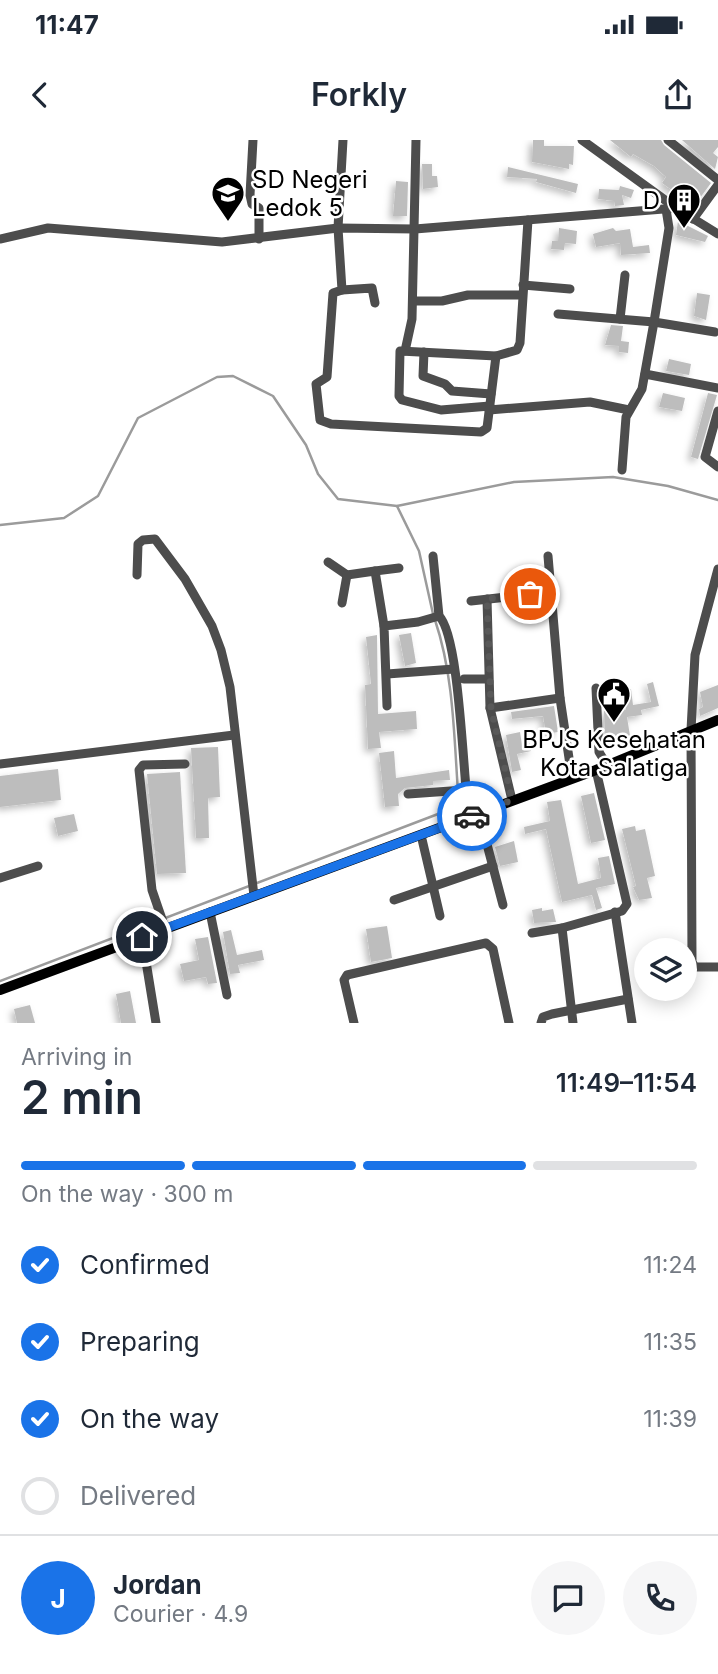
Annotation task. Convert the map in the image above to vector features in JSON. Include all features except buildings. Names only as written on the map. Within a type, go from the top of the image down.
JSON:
[{"type":"main road","points":[[0,989],[142,937],[163,926],[210,912],[601,768],[718,720]]},
{"type":"street","points":[[253,140],[250,195],[252,204],[259,208],[259,239]]},
{"type":"street","points":[[342,290],[338,228],[343,140]]},
{"type":"street","points":[[416,140],[413,301],[398,351],[399,397],[441,410],[590,402],[629,410]]},
{"type":"street","points":[[582,140],[671,209],[718,234]]},
{"type":"street","points":[[668,140],[718,180]]},
{"type":"street","points":[[693,219],[718,185]]},
{"type":"street","points":[[0,239],[48,228],[222,242],[338,228],[415,229],[671,209]]},
{"type":"street","points":[[622,470],[629,410],[639,400],[645,374],[671,209]]},
{"type":"street","points":[[398,351],[496,356],[512,354],[520,343],[528,220]]},
{"type":"street","points":[[620,319],[625,275]]},
{"type":"street","points":[[376,303],[372,289],[342,290],[333,294],[327,377],[316,384],[320,420],[331,425],[481,432],[487,428],[496,356]]},
{"type":"street","points":[[413,301],[442,301],[468,295],[522,290],[570,289]]},
{"type":"street","points":[[558,314],[654,322],[715,332]]},
{"type":"street","points":[[424,352],[423,376],[445,384],[446,389],[452,391],[491,394]]},
{"type":"street","points":[[645,374],[718,388]]},
{"type":"street","points":[[718,411],[705,457],[718,467]]},
{"type":"street","points":[[137,575],[138,544],[143,540],[155,539],[170,555],[212,626],[230,687],[254,894]]},
{"type":"street","points":[[433,556],[434,618]]},
{"type":"street","points":[[548,556],[560,698],[572,778]]},
{"type":"street","points":[[328,562],[347,575],[399,568]]},
{"type":"street","points":[[718,569],[695,654],[691,730],[692,962],[695,967],[718,967]]},
{"type":"street","points":[[375,571],[384,626],[387,706]]},
{"type":"street","points":[[342,603],[347,575]]},
{"type":"street","points":[[471,601],[551,592]]},
{"type":"street","points":[[487,599],[491,708],[512,800]]},
{"type":"street","points":[[384,626],[434,618],[447,626],[458,790],[474,815],[493,866],[503,905]]},
{"type":"street","points":[[387,674],[448,670]]},
{"type":"street","points":[[464,679],[488,679]]},
{"type":"street","points":[[532,933],[562,928],[615,912],[627,904],[601,768],[596,688]]},
{"type":"street","points":[[491,708],[560,698]]},
{"type":"street","points":[[0,764],[234,734]]},
{"type":"street","points":[[163,926],[157,910],[146,847],[139,770],[143,765],[185,764]]},
{"type":"street","points":[[408,794],[458,790]]},
{"type":"street","points":[[421,835],[440,916]]},
{"type":"street","points":[[0,878],[38,866]]},
{"type":"street","points":[[394,900],[493,866]]},
{"type":"street","points":[[210,912],[227,995]]},
{"type":"street","points":[[615,912],[632,1023]]},
{"type":"street","points":[[562,928],[573,1023]]},
{"type":"street","points":[[142,937],[156,1023]]},
{"type":"street","points":[[354,1023],[344,980],[347,975],[486,943],[494,948],[509,1023]]},
{"type":"street","points":[[541,1023],[543,1017],[571,1009],[628,999]]},
{"type":"waterway","points":[[0,525],[64,518],[98,496],[138,418],[217,377],[233,376],[273,396],[306,445],[318,474],[338,499],[397,506],[514,482],[613,477],[668,486],[718,500]]},
{"type":"waterway","points":[[397,506],[419,551],[433,614]]},
{"type":"waterway","points":[[0,981],[459,806],[450,689],[442,642],[435,620]]},
{"type":"way so far","points":[[472,816],[512,800],[491,708],[487,599],[530,594]]},
{"type":"place","name":"SD Negeri Ledok 5","points":[[228,223]]},
{"type":"place","name":"D","points":[[684,230]]},
{"type":"place","name":"BPJS Kesehatan Kota Salatiga","points":[[614,724]]},
{"type":"route","points":[[142,937],[472,816]]}]
